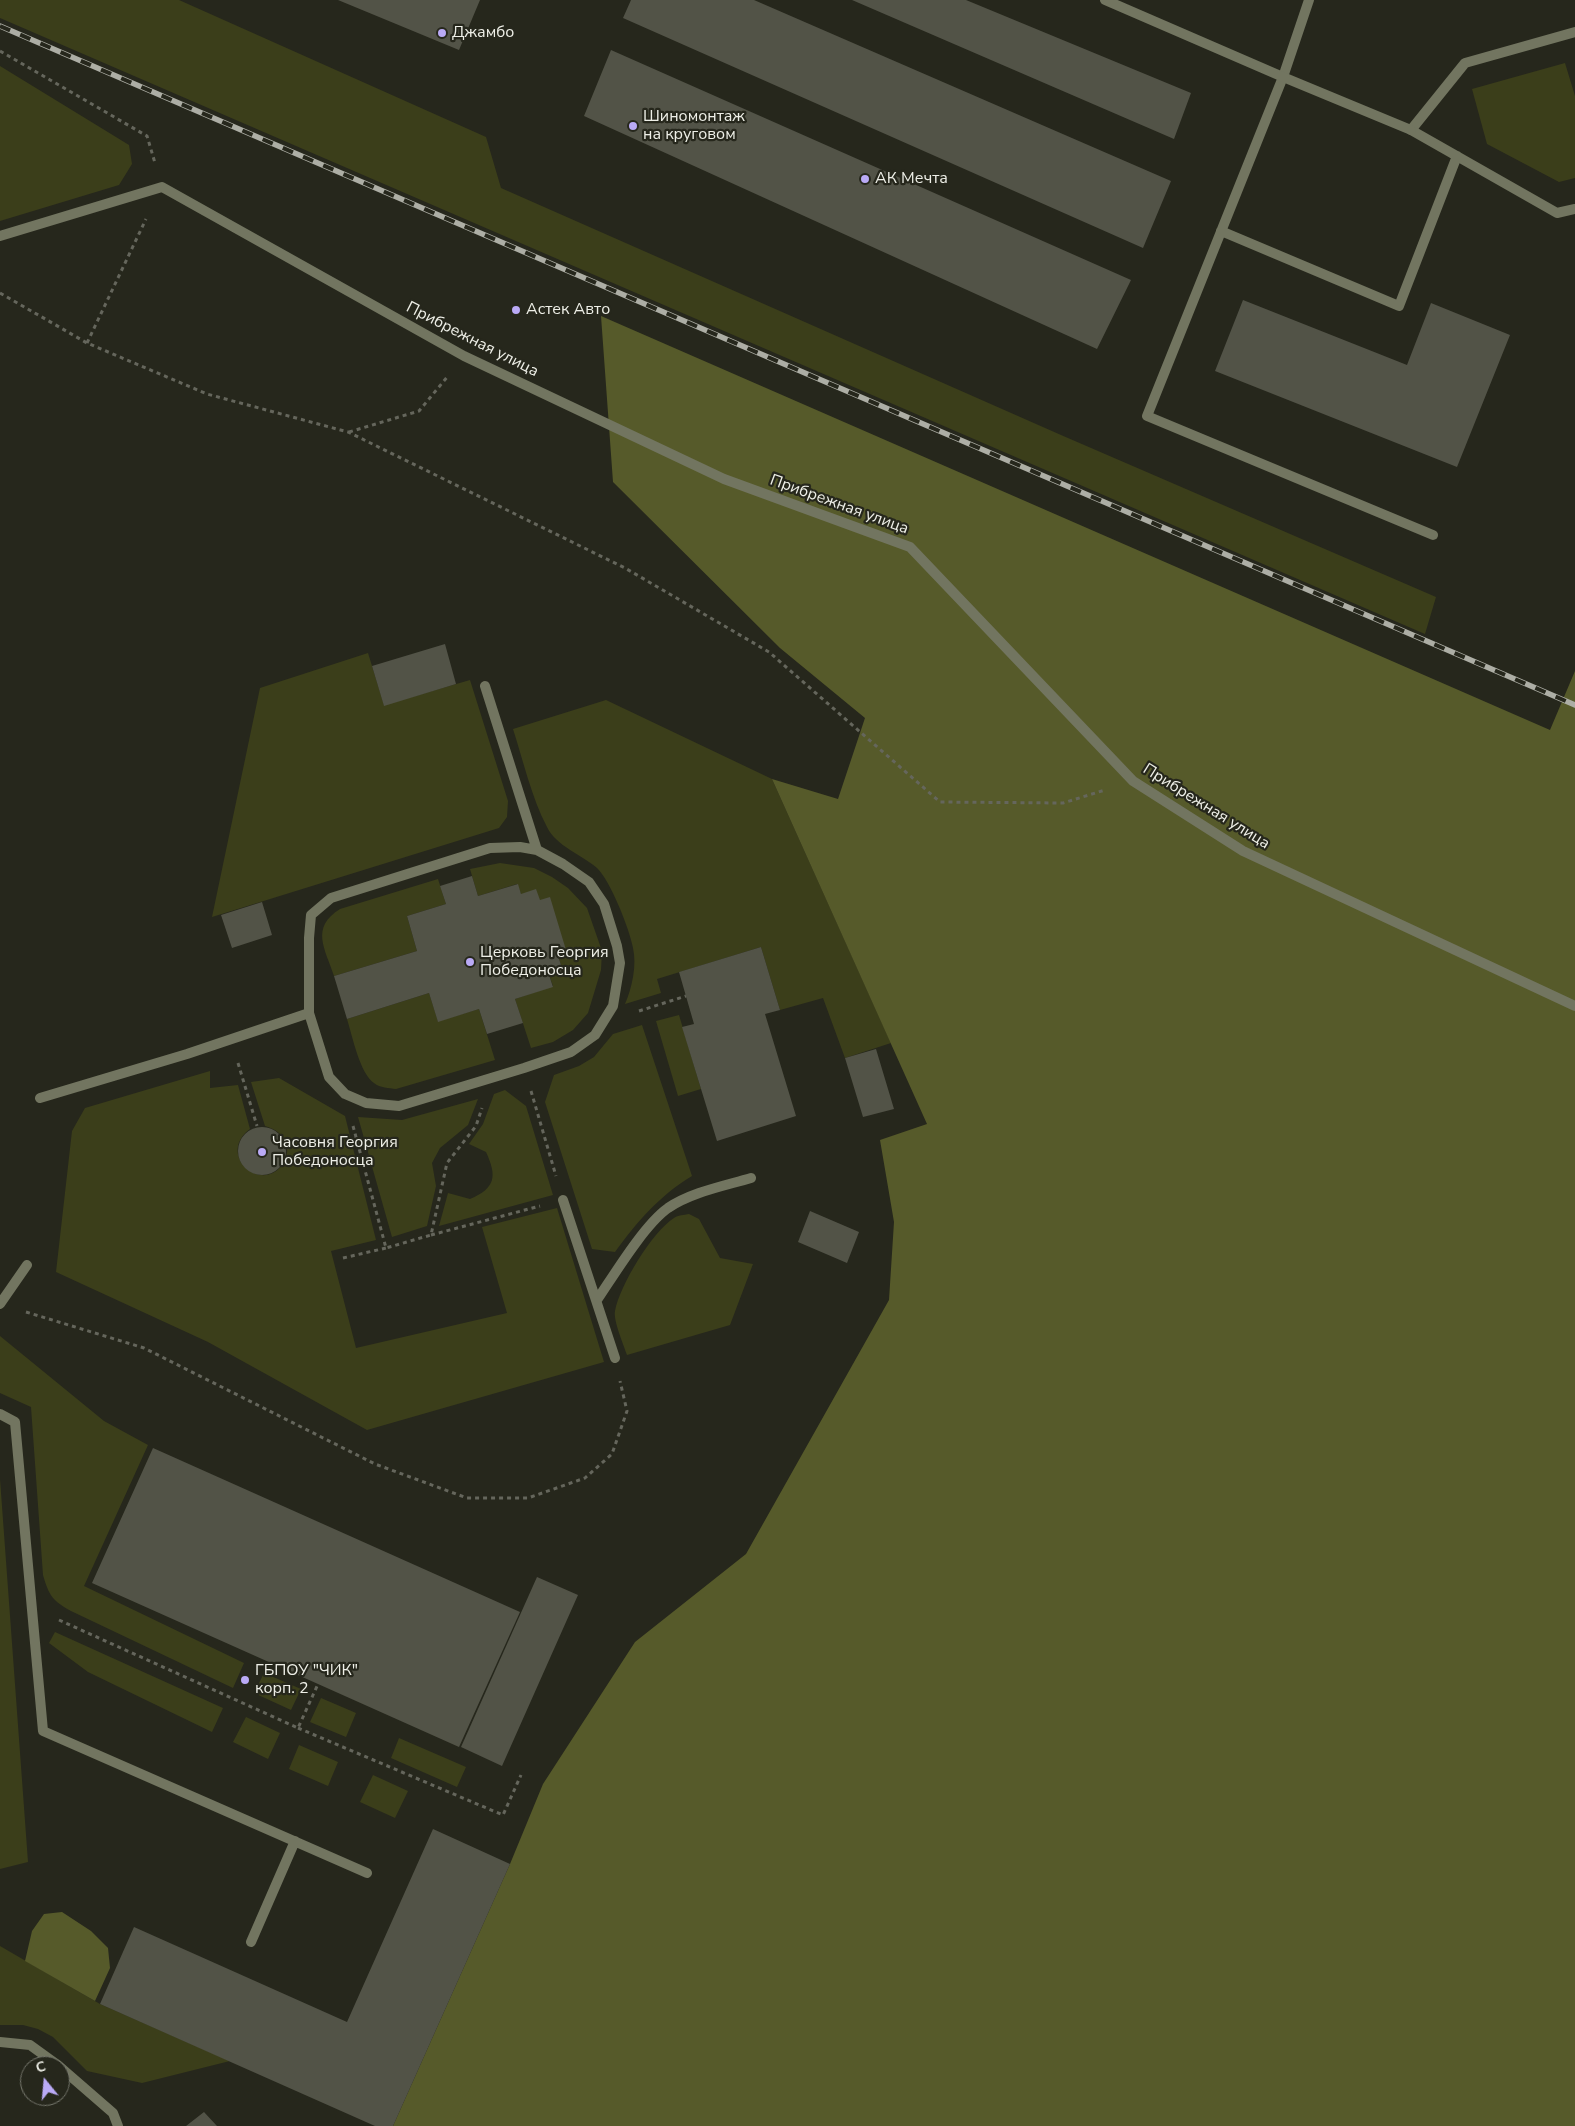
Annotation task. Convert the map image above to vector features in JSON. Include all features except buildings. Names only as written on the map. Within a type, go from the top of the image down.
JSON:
[{"type":"street","points":[[1106,0],[1411,130],[1557,213],[1575,209]]},
{"type":"street","points":[[1309,0],[1283,77],[1147,416],[1433,535]]},
{"type":"street","points":[[1411,130],[1465,63],[1575,32]]},
{"type":"street","points":[[1221,230],[1399,306],[1457,156]]},
{"type":"street","points":[[0,236],[162,187]]},
{"type":"street","name":"Прибрежная улица","points":[[162,187],[464,356],[724,479],[910,548],[1133,781],[1243,851],[1575,1006]]},
{"type":"street","points":[[485,686],[538,850]]},
{"type":"street","points":[[520,847],[538,850],[589,882],[604,904],[617,946],[620,963],[613,1006],[595,1035],[571,1052],[399,1106],[366,1103],[345,1094],[328,1076],[309,1013],[309,938],[311,915],[331,898],[490,848],[520,847]]},
{"type":"street","points":[[40,1098],[187,1054],[309,1013]]},
{"type":"street","points":[[597,1300],[646,1231],[668,1209],[697,1194],[751,1178]]},
{"type":"street","points":[[563,1200],[615,1358]]},
{"type":"street","points":[[1,1304],[27,1265]]},
{"type":"street","points":[[0,1414],[15,1422],[34,1609],[43,1731],[367,1873]]},
{"type":"street","points":[[251,1942],[295,1841]]},
{"type":"street","points":[[0,2042],[30,2045],[46,2056]]},
{"type":"street","points":[[70,2075],[113,2113],[118,2126]]},
{"type":"path","points":[[0,51],[147,136],[162,187],[87,343]]},
{"type":"path","points":[[0,293],[87,343],[207,394],[348,432],[625,568],[768,652],[940,802],[1062,803],[1133,781]]},
{"type":"path","points":[[348,432],[419,411],[464,356]]},
{"type":"path","points":[[602,1023],[686,996]]},
{"type":"path","points":[[231,1038],[258,1126]]},
{"type":"path","points":[[343,1258],[563,1200],[524,1068]]},
{"type":"path","points":[[432,1234],[447,1163],[476,1126],[486,1098],[481,1081]]},
{"type":"path","points":[[345,1094],[386,1248]]},
{"type":"path","points":[[1,1304],[144,1348],[375,1464],[467,1498],[528,1498],[585,1478],[612,1454],[627,1411],[615,1358]]},
{"type":"path","points":[[34,1609],[298,1728],[503,1815],[521,1775]]},
{"type":"path","points":[[298,1728],[318,1684]]},
{"type":"green space","points":[[0,0],[179,0],[486,137],[501,188],[1061,435],[1436,597],[1425,634],[0,18]]},
{"type":"green space","points":[[1565,63],[1575,96],[1575,178],[1559,182],[1487,144],[1472,89]]},
{"type":"green space","points":[[0,66],[129,145],[132,164],[119,185],[0,221]]},
{"type":"green space","points":[[601,316],[1550,730],[1575,671],[1575,2126],[393,2126],[510,1864],[543,1784],[635,1642],[746,1554],[889,1300],[894,1222],[880,1140],[927,1124],[772,779],[838,799],[865,718],[780,648],[613,482]]},
{"type":"green space","points":[[368,653],[384,705],[470,680],[508,801],[507,817],[499,828],[212,917],[260,688]]},
{"type":"green space","points":[[606,700],[772,779],[891,1043],[845,1058],[823,998],[780,1010],[761,947],[657,979],[661,993],[625,1004],[632,984],[634,955],[624,918],[608,883],[597,868],[556,840],[551,834],[532,792],[513,729]]},
{"type":"green space","points":[[500,863],[534,868],[568,888],[587,908],[602,951],[601,970],[588,1013],[573,1030],[553,1042],[531,1048],[515,999],[553,986],[549,975],[563,971],[557,953],[566,950],[540,900],[521,894],[517,884],[478,896],[470,869]]},
{"type":"green space","points":[[438,879],[446,904],[407,916],[417,951],[334,976],[322,939],[325,924],[331,916],[340,909]]},
{"type":"green space","points":[[429,993],[438,1021],[479,1009],[495,1060],[396,1089],[376,1085],[369,1078],[361,1063],[347,1019]]},
{"type":"green space","points":[[679,1015],[701,1089],[678,1096],[656,1021]]},
{"type":"green space","points":[[642,1025],[692,1176],[669,1192],[649,1210],[615,1252],[592,1249],[545,1102],[554,1075],[579,1066],[594,1057],[613,1034]]},
{"type":"green space","points":[[210,1071],[210,1088],[238,1085],[250,1129],[241,1139],[238,1149],[240,1159],[246,1168],[254,1173],[264,1175],[274,1172],[283,1164],[287,1148],[286,1142],[276,1130],[265,1126],[251,1082],[279,1078],[345,1116],[376,1240],[331,1251],[356,1348],[507,1313],[482,1227],[557,1208],[604,1362],[367,1430],[208,1342],[56,1272],[72,1131],[85,1108]]},
{"type":"green space","points":[[505,1090],[526,1106],[553,1195],[439,1226],[448,1193],[470,1199],[485,1190],[492,1180],[492,1168],[486,1152],[469,1144],[483,1124],[494,1094]]},
{"type":"green space","points":[[478,1099],[468,1125],[440,1148],[432,1163],[436,1186],[427,1226],[392,1237],[358,1117],[402,1120]]},
{"type":"green space","points":[[689,1214],[699,1219],[720,1258],[753,1264],[730,1325],[627,1355],[617,1327],[615,1315],[623,1287],[638,1260],[665,1225],[674,1218]]},
{"type":"green space","points":[[0,1336],[104,1421],[148,1445],[84,1586],[244,1663],[233,1688],[71,1611],[52,1597],[43,1575],[31,1407],[0,1393]]},
{"type":"green space","points":[[0,1479],[28,1862],[0,1869]]},
{"type":"green space","points":[[55,1632],[223,1708],[212,1732],[88,1672],[49,1643]]},
{"type":"green space","points":[[264,1673],[301,1689],[291,1710],[254,1693]]},
{"type":"green space","points":[[321,1698],[356,1713],[346,1737],[310,1722]]},
{"type":"green space","points":[[246,1717],[280,1733],[268,1759],[233,1742]]},
{"type":"green space","points":[[399,1738],[466,1767],[457,1787],[391,1758]]},
{"type":"green space","points":[[299,1745],[338,1762],[328,1786],[289,1769]]},
{"type":"green space","points":[[373,1775],[408,1791],[395,1818],[360,1802]]},
{"type":"green space","points":[[62,1912],[91,1931],[108,1948],[110,1968],[95,2001],[25,1961],[32,1931],[44,1914]]},
{"type":"green space","points":[[0,1946],[100,2004],[230,2061],[142,2083],[87,2071],[53,2037],[38,2029],[23,2025],[0,2025]]},
{"type":"railway","points":[[0,26],[1575,705]]},
{"type":"place","name":"Джамбо","points":[[442,33]]},
{"type":"place","name":"Шиномонтаж на круговом","points":[[633,126]]},
{"type":"place","name":"АК Мечта","points":[[865,179]]},
{"type":"place","name":"Астек Авто","points":[[516,310]]},
{"type":"place","name":"Церковь Георгия Победоносца","points":[[470,962]]},
{"type":"place","name":"Часовня Георгия Победоносца","points":[[262,1152]]},
{"type":"place","name":"ГБПОУ \"ЧИК\" корп. 2","points":[[245,1680]]}]
